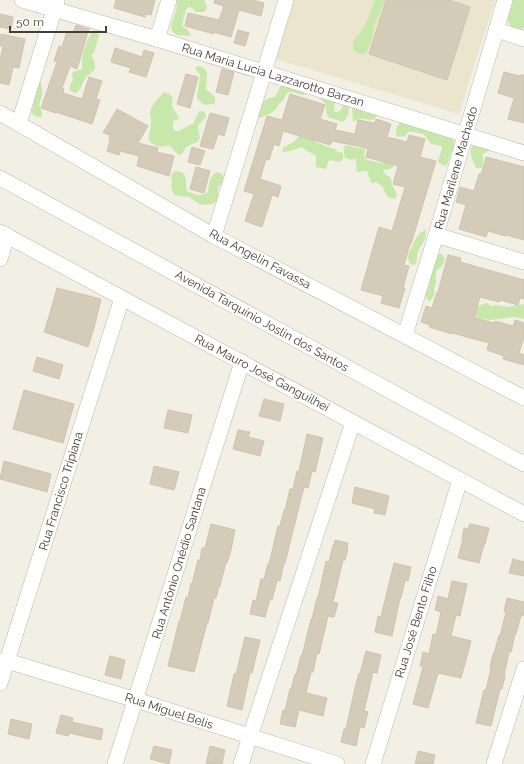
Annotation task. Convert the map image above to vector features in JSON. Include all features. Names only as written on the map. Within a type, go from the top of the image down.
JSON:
[{"type":"street","name":"Rua Maria Lucia Lazzarotto Barzan","points":[[22,0],[56,5],[157,39],[524,154]]},
{"type":"street","points":[[157,39],[169,0]]},
{"type":"street","points":[[214,236],[286,0]]},
{"type":"street","name":"Rua Marilene Machado","points":[[405,334],[466,135],[505,0]]},
{"type":"street","points":[[19,123],[56,5]]},
{"type":"street","points":[[497,30],[524,39]]},
{"type":"street","name":"Rua Angelin Favassa","points":[[0,113],[214,236],[405,334],[524,398]]},
{"type":"street","name":"Avenida Tarquínio Joslin dos Santos","points":[[0,178],[524,464]]},
{"type":"street","points":[[0,259],[3,234]]},
{"type":"street","name":"Rua Mauro José Ganguilhei","points":[[3,234],[524,514]]},
{"type":"street","points":[[436,235],[524,262]]},
{"type":"street","name":"Rua Francisco Tripiana","points":[[0,683],[4,661],[122,298]]},
{"type":"street","name":"Rua Antônio Onédio Santana","points":[[115,764],[242,362]]},
{"type":"street","points":[[241,764],[353,422]]},
{"type":"street","name":"Rua José Bento Filho","points":[[373,764],[460,480]]},
{"type":"street","name":"Rua Miguel Belis","points":[[4,661],[136,700],[337,764]]},
{"type":"street","points":[[494,764],[524,669]]},
{"type":"shaded area","points":[[294,0],[495,0],[459,114],[276,59]]},
{"type":"green space","points":[[176,0],[205,1],[207,7],[205,12],[196,12],[192,8],[188,7],[186,10],[182,25],[188,30],[191,36],[177,35],[172,31],[171,26],[177,7]]},
{"type":"green space","points":[[374,0],[385,0],[374,25],[372,39],[366,53],[359,54],[356,53],[353,47],[353,42],[366,23]]},
{"type":"green space","points":[[511,0],[524,0],[524,28],[514,28],[508,22],[508,15],[512,6]]},
{"type":"green space","points":[[93,32],[100,35],[94,53],[91,55],[95,63],[95,68],[86,77],[81,88],[76,93],[70,90],[73,80],[72,75],[73,72],[82,69],[84,50],[89,37]]},
{"type":"green space","points":[[198,66],[202,67],[207,72],[206,89],[215,97],[215,103],[205,104],[201,103],[197,99],[200,74],[195,68]]},
{"type":"green space","points":[[40,81],[42,93],[39,105],[42,112],[42,117],[37,117],[33,115],[31,110],[34,107],[30,105],[36,82]]},
{"type":"green space","points":[[286,84],[309,91],[308,94],[302,95],[289,92],[271,113],[260,118],[256,118],[264,101],[275,97],[280,87]]},
{"type":"green space","points":[[164,92],[173,98],[172,105],[179,119],[173,121],[175,131],[194,123],[199,111],[205,112],[206,117],[199,124],[198,128],[200,138],[197,142],[186,147],[182,154],[179,155],[169,145],[158,146],[149,141],[151,124],[150,113],[155,102]]},
{"type":"green space","points":[[324,96],[333,100],[335,103],[334,111],[336,112],[340,111],[344,104],[349,103],[348,116],[343,122],[328,117],[325,103],[320,99]]},
{"type":"green space","points":[[354,106],[362,108],[363,112],[366,113],[370,110],[377,114],[375,119],[359,119],[353,122],[352,109]]},
{"type":"green space","points":[[401,121],[453,137],[454,148],[446,166],[438,161],[442,146],[431,144],[423,134],[408,132],[405,136],[398,137],[396,135],[396,128]]},
{"type":"green space","points":[[304,130],[314,139],[315,142],[343,153],[343,159],[340,162],[329,160],[326,169],[316,167],[316,156],[302,147],[283,152],[282,149],[295,141]]},
{"type":"green space","points":[[475,144],[490,150],[483,154],[482,168],[476,168],[471,155],[472,146]]},
{"type":"green space","points":[[345,145],[364,149],[364,156],[367,160],[381,163],[385,161],[390,162],[393,165],[390,169],[383,170],[385,174],[391,178],[397,195],[395,199],[387,196],[382,186],[376,182],[371,182],[367,171],[357,172],[355,158],[352,160],[345,158]]},
{"type":"green space","points":[[175,171],[182,172],[184,174],[187,191],[198,195],[203,195],[208,192],[210,180],[214,174],[217,172],[223,174],[223,182],[218,187],[218,200],[212,204],[201,205],[189,197],[174,195],[171,187],[171,175]]},
{"type":"green space","points":[[426,230],[425,238],[417,255],[416,263],[415,265],[410,264],[408,259],[409,252],[421,232]]},
{"type":"green space","points":[[437,254],[442,254],[445,259],[442,266],[436,271],[434,295],[429,301],[424,294]]},
{"type":"green space","points":[[487,303],[491,306],[497,305],[508,307],[524,304],[524,319],[514,317],[491,320],[476,318],[471,312],[473,308]]},
{"type":"building","points":[[116,0],[155,0],[151,15],[146,14],[145,17],[114,8]]},
{"type":"building","points":[[215,0],[253,0],[264,3],[261,16],[239,10],[231,37],[185,26],[188,13],[219,20],[224,6],[214,3]]},
{"type":"building","points":[[386,0],[449,0],[470,7],[447,80],[369,54]]},
{"type":"building","points":[[0,14],[13,17],[11,29],[0,27]]},
{"type":"building","points":[[76,25],[89,29],[77,69],[70,66],[62,88],[64,89],[63,93],[82,99],[89,77],[102,81],[96,99],[100,100],[92,124],[41,108],[57,62],[54,61],[59,46],[62,47],[67,31],[73,33]]},
{"type":"building","points":[[238,30],[249,33],[245,46],[234,43]]},
{"type":"building","points":[[1,34],[25,39],[19,68],[13,67],[9,85],[0,83],[0,60],[3,46],[0,46]]},
{"type":"building","points":[[115,48],[142,57],[144,50],[154,53],[146,77],[129,72],[131,68],[111,62]]},
{"type":"building","points":[[222,69],[234,72],[228,95],[216,92]]},
{"type":"building","points":[[504,72],[520,76],[524,75],[524,123],[508,119],[514,98],[498,93]]},
{"type":"building","points":[[186,74],[198,77],[190,108],[177,104]]},
{"type":"building","points":[[290,94],[325,105],[320,119],[337,124],[335,130],[355,134],[358,120],[375,123],[376,119],[391,124],[387,137],[407,142],[409,135],[425,139],[420,157],[436,161],[404,265],[409,266],[403,287],[405,288],[399,308],[381,303],[383,296],[361,290],[379,227],[392,231],[405,187],[393,184],[398,166],[366,157],[368,149],[332,141],[330,145],[283,131],[279,146],[274,144],[269,160],[266,159],[260,179],[281,186],[278,197],[272,195],[262,227],[245,221],[254,194],[244,191],[267,116],[282,120]]},
{"type":"building","points":[[117,109],[148,126],[138,143],[158,148],[157,152],[174,156],[169,176],[137,166],[139,156],[120,151],[119,155],[107,151],[110,135],[103,133]]},
{"type":"building","points":[[210,113],[229,118],[224,136],[218,134],[213,149],[200,146]]},
{"type":"building","points":[[192,147],[205,151],[200,165],[188,162]]},
{"type":"building","points":[[486,157],[524,167],[524,240],[488,231],[486,237],[459,229],[466,205],[456,202],[460,187],[474,191],[479,174],[481,175]]},
{"type":"building","points":[[196,167],[210,171],[204,193],[190,189]]},
{"type":"building","points":[[448,255],[461,258],[460,262],[524,280],[524,299],[520,298],[518,305],[480,297],[474,318],[495,323],[495,321],[513,326],[515,320],[524,323],[524,337],[519,353],[524,355],[524,365],[503,359],[504,356],[487,350],[489,343],[429,327],[430,325],[421,322],[426,306],[432,308]]},
{"type":"building","points":[[57,288],[101,299],[88,347],[44,332]]},
{"type":"building","points":[[37,357],[63,365],[59,379],[33,371]]},
{"type":"building","points":[[24,390],[74,404],[63,443],[13,429]]},
{"type":"building","points":[[264,399],[284,404],[280,421],[259,416]]},
{"type":"building","points":[[168,410],[192,415],[188,433],[164,428]]},
{"type":"building","points":[[238,430],[250,432],[248,437],[264,441],[260,456],[233,449]]},
{"type":"building","points":[[307,434],[323,438],[315,472],[312,471],[308,488],[304,487],[280,581],[277,580],[272,600],[270,599],[265,617],[250,614],[253,600],[256,601],[261,579],[264,579],[269,564],[278,526],[280,526],[290,489],[293,489],[297,471],[299,471]]},
{"type":"building","points":[[4,461],[51,474],[47,492],[0,479]]},
{"type":"building","points":[[154,466],[179,472],[174,490],[150,484]]},
{"type":"building","points":[[355,487],[389,496],[385,515],[374,513],[375,509],[352,503]]},
{"type":"building","points":[[211,524],[235,530],[231,550],[216,598],[214,598],[194,672],[168,666],[186,597],[188,598],[198,560],[200,560],[202,548],[205,548]]},
{"type":"building","points":[[470,524],[489,528],[479,563],[458,558],[464,528],[468,529]]},
{"type":"building","points":[[335,540],[348,543],[348,549],[345,560],[343,560],[333,602],[338,603],[334,617],[328,616],[319,654],[317,653],[306,693],[327,698],[323,716],[299,710],[295,727],[280,724],[283,710],[285,711],[290,689],[295,674],[296,675],[301,655],[302,656],[318,598],[326,561],[329,562]]},
{"type":"building","points":[[513,559],[524,562],[524,576],[509,573]]},
{"type":"building","points":[[394,563],[411,567],[408,581],[405,580],[400,598],[392,636],[375,632],[378,616],[381,617]]},
{"type":"building","points":[[452,581],[467,584],[460,616],[456,615],[451,636],[471,641],[461,678],[438,673],[428,708],[413,704],[423,667],[420,666],[423,652],[429,654],[433,634],[436,635],[441,612],[435,610],[438,596],[448,599]]},
{"type":"building","points":[[507,598],[524,602],[524,610],[515,634],[511,652],[509,652],[502,689],[500,689],[491,726],[476,723],[484,690],[486,690],[493,654],[499,635],[500,636],[506,612],[504,611]]},
{"type":"building","points":[[245,637],[260,640],[252,673],[250,672],[242,710],[227,706],[234,674],[236,674]]},
{"type":"building","points":[[366,651],[381,655],[377,673],[373,672],[364,711],[368,712],[364,728],[360,727],[356,746],[341,742],[344,729],[346,729],[355,688]]},
{"type":"building","points":[[110,656],[125,660],[121,679],[105,675]]},
{"type":"building","points":[[61,715],[73,718],[72,722],[103,729],[101,740],[69,733],[68,736],[56,733]]},
{"type":"building","points":[[11,719],[32,724],[29,739],[8,734]]},
{"type":"building","points":[[154,746],[172,750],[169,764],[150,759]]},
{"type":"building","points":[[210,746],[225,750],[222,764],[206,764]]},
{"type":"building","points":[[418,751],[435,755],[433,764],[415,764]]}]
